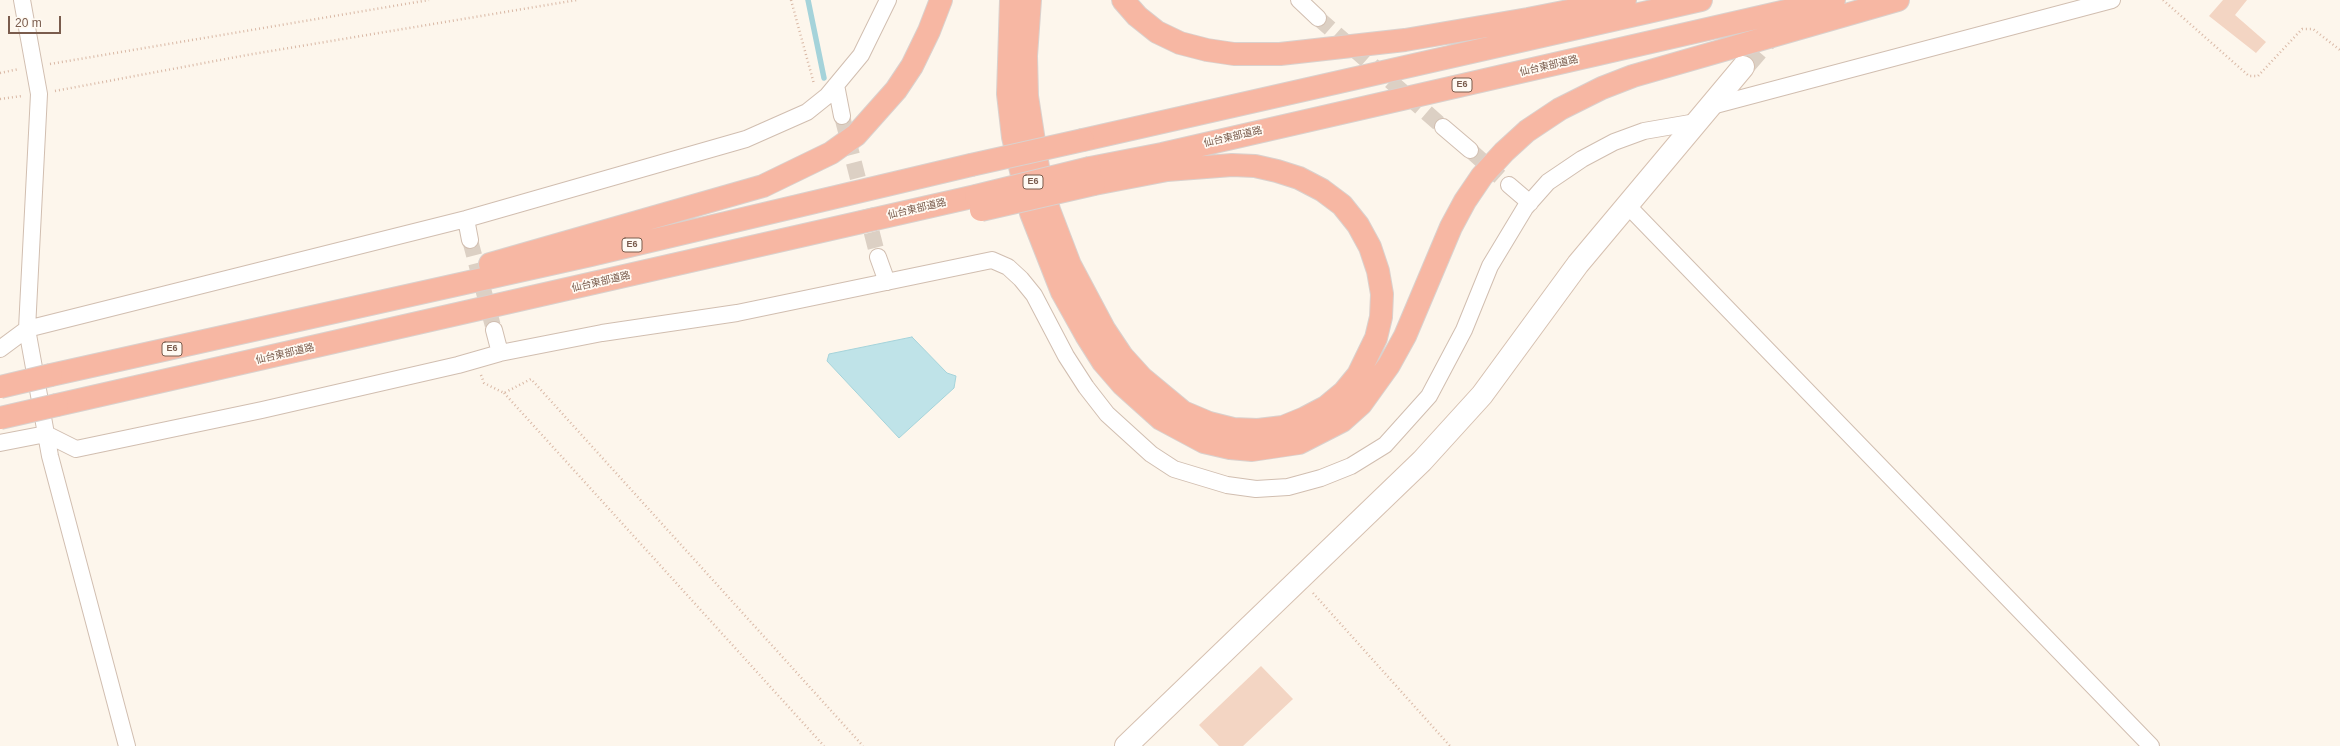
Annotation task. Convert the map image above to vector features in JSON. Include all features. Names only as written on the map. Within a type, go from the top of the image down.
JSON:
[{"type":"highway","points":[[293,322],[763,186],[803,168],[831,153],[856,135],[896,90],[912,66],[929,32],[941,0]]},
{"type":"highway","points":[[1011,0],[1008,94],[1013,137],[1031,213],[1062,292],[1103,362],[1122,384],[1160,420],[1204,442],[1230,448],[1252,450],[1299,443],[1320,434],[1342,421],[1361,404],[1376,385],[1398,348],[1451,227],[1465,201],[1486,171],[1504,152],[1534,127],[1560,109],[1602,88],[1633,76],[1898,0]]},
{"type":"highway","points":[[1030,0],[1026,49],[1027,96],[1038,167],[1049,210],[1070,265],[1104,329],[1122,356],[1142,378],[1183,412],[1209,423],[1233,429],[1258,430],[1283,426],[1305,418],[1326,407],[1344,392],[1358,375],[1376,338],[1381,317],[1382,294],[1378,271],[1370,247],[1358,225],[1342,205],[1322,190],[1299,178],[1255,166],[1232,165],[1092,176]]},
{"type":"highway","points":[[1123,0],[1137,16],[1156,32],[1180,43],[1207,50],[1234,54],[1280,54],[1405,40],[1528,19],[1625,0]]},
{"type":"highway","name":"E6","points":[[0,387],[591,255],[972,165],[1701,0]]},
{"type":"highway","name":"仙台東部道路","points":[[0,418],[632,275],[978,203],[1092,176],[1162,154],[1834,0]]},
{"type":"street","points":[[22,0],[40,94],[27,330],[52,464],[127,746]]},
{"type":"street","points":[[0,349],[27,330],[466,219],[746,139],[807,112],[819,102],[836,85],[861,55],[888,0]]},
{"type":"street","points":[[1299,0],[1318,18]]},
{"type":"street","points":[[0,443],[46,434],[76,449],[262,410],[500,353],[602,333],[737,313],[992,260],[1008,267],[1021,279],[1034,295],[1066,356],[1086,387],[1107,414],[1151,454],[1174,469],[1227,485],[1256,489],[1288,487],[1321,478],[1351,466],[1385,445],[1429,396],[1464,330],[1490,266],[1530,202],[1548,182],[1582,159],[1614,142],[1644,131],[2112,0]]},
{"type":"street","points":[[1126,746],[1422,461],[1482,395],[1578,264],[1744,67]]},
{"type":"street","points":[[836,85],[842,116]]},
{"type":"street","points":[[1443,127],[1470,150]]},
{"type":"street","points":[[1509,185],[1530,202]]},
{"type":"street","points":[[1627,204],[2151,746]]},
{"type":"street","points":[[466,219],[470,240]]},
{"type":"street","points":[[878,257],[887,282]]},
{"type":"street","points":[[494,330],[500,353]]},
{"type":"path","points":[[0,73],[429,0]]},
{"type":"path","points":[[0,99],[40,94],[247,55],[577,0]]},
{"type":"path","points":[[791,0],[819,102]]},
{"type":"path","points":[[2163,0],[2249,76],[2258,76],[2302,29],[2313,29],[2340,50]]},
{"type":"path","points":[[474,360],[484,383],[504,393],[824,746]]},
{"type":"path","points":[[504,393],[531,379],[863,746]]},
{"type":"path","points":[[1300,579],[1450,746]]},
{"type":"water","points":[[912,337],[947,373],[956,376],[954,388],[899,438],[827,361],[829,354]]},
{"type":"building","points":[[2223,0],[2247,0],[2235,15],[2266,42],[2256,53],[2209,16]]},
{"type":"building","points":[[1261,666],[1293,699],[1243,746],[1219,746],[1199,725]]},
{"type":"waterway","points":[[808,0],[824,78]]},
{"type":"tunnel","points":[[1318,18],[1443,127]]},
{"type":"tunnel","points":[[1743,67],[1775,30]]},
{"type":"tunnel","points":[[842,116],[878,257]]},
{"type":"tunnel","points":[[1470,150],[1509,185]]},
{"type":"tunnel","points":[[470,240],[494,330]]}]
